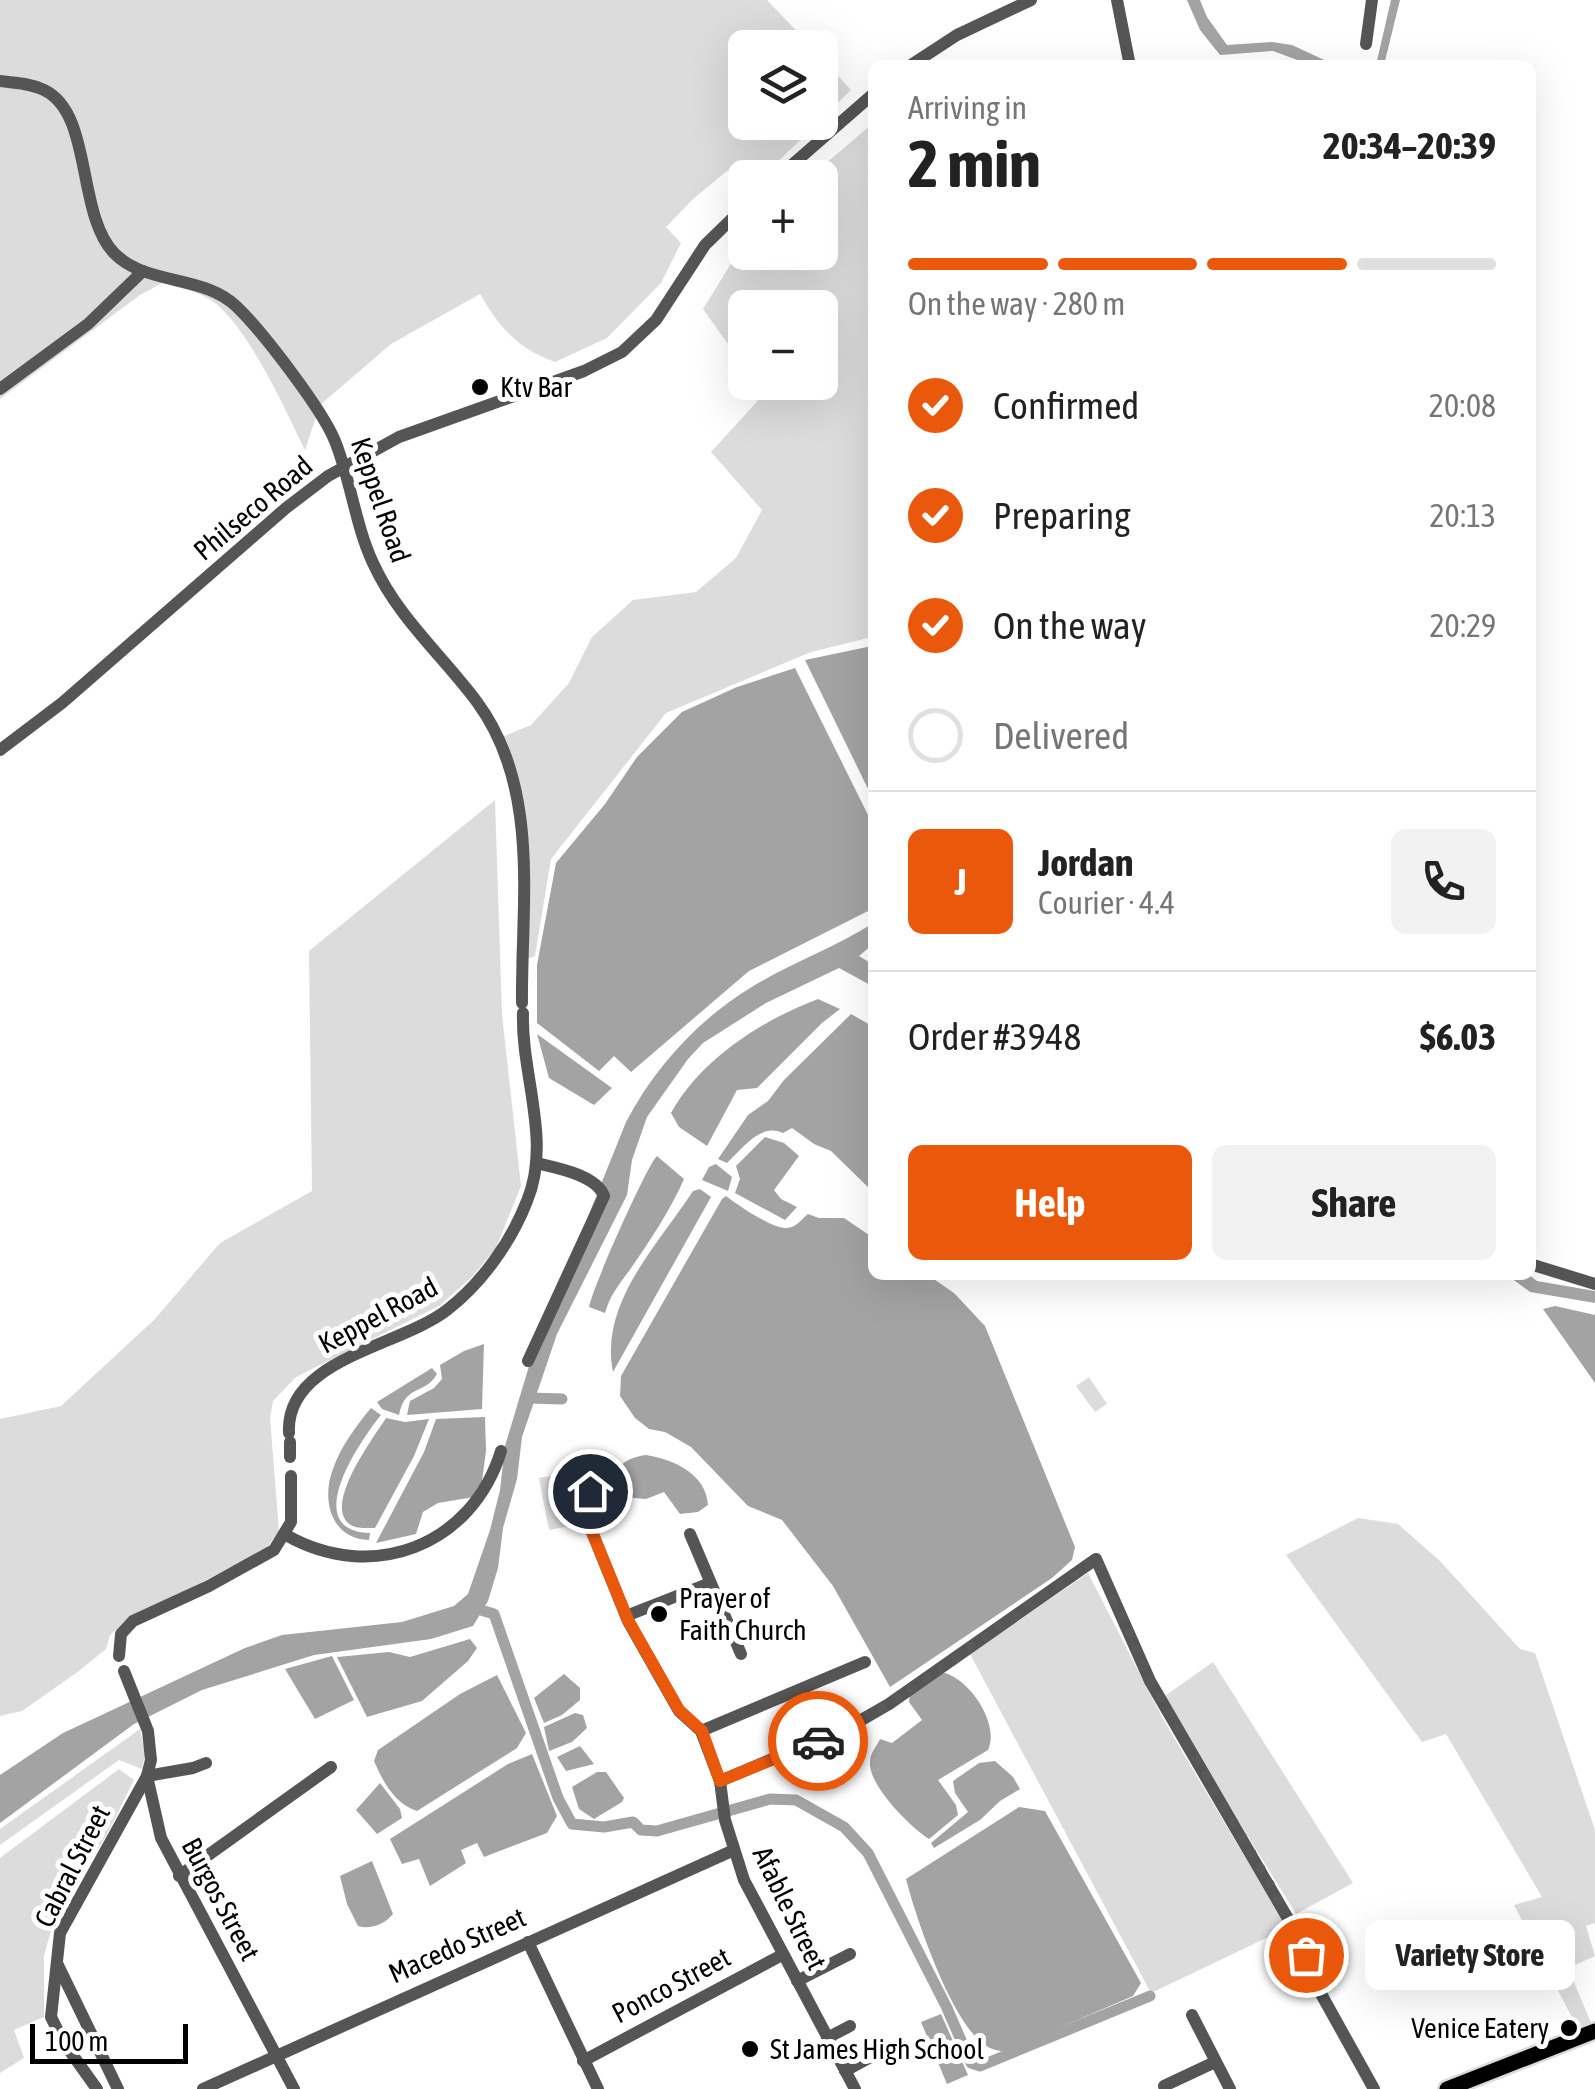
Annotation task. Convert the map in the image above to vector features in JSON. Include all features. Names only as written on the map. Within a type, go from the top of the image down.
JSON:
[{"type":"main road","points":[[1450,2088],[1595,2031]]},
{"type":"street","points":[[918,60],[957,34],[1031,0]]},
{"type":"street","points":[[1116,0],[1129,60]]},
{"type":"street","points":[[1366,44],[1372,0]]},
{"type":"street","name":"Keppel Road","points":[[0,81],[46,90],[62,105],[72,124],[98,226],[117,256],[143,271],[216,292],[235,305],[324,419],[344,467],[361,530],[388,593],[477,702],[505,758],[520,820],[524,870],[522,1008],[527,1080],[536,1128],[536,1164],[529,1197],[497,1256],[449,1309],[425,1325],[314,1378],[302,1388],[291,1407],[292,1518],[286,1535]]},
{"type":"street","points":[[798,160],[868,99]]},
{"type":"street","name":"Philseco Road","points":[[0,750],[62,703],[308,490],[399,437],[584,371],[622,352],[656,320],[705,245],[728,223]]},
{"type":"street","points":[[0,389],[88,324],[143,271]]},
{"type":"street","points":[[528,1360],[604,1196],[598,1187],[567,1171],[536,1164]]},
{"type":"street","points":[[1536,1266],[1595,1284]]},
{"type":"street","points":[[286,1535],[312,1549],[337,1554],[363,1556],[410,1551],[436,1537],[476,1504],[493,1476],[501,1451]]},
{"type":"street","name":"Afable Street","points":[[591,1471],[592,1532],[626,1616],[679,1710],[702,1731],[720,1781],[724,1814],[748,1889],[854,2089]]},
{"type":"street","points":[[690,1534],[742,1654]]},
{"type":"street","name":"Burgos Street","points":[[286,1535],[269,1554],[134,1621],[121,1634],[121,1663],[145,1722],[151,1760],[147,1776],[161,1838],[294,2089]]},
{"type":"street","points":[[720,1781],[872,1715],[1096,1559],[1150,1681],[1294,1929],[1320,1992],[1374,2089]]},
{"type":"street","points":[[626,1616],[710,1583]]},
{"type":"street","points":[[702,1731],[865,1662]]},
{"type":"street","points":[[147,1776],[206,1763]]},
{"type":"street","points":[[180,1876],[330,1767]]},
{"type":"street","name":"Cabral Street","points":[[118,2089],[56,1961],[60,1933],[147,1776]]},
{"type":"street","name":"Macedo Street","points":[[203,2089],[734,1850]]},
{"type":"street","points":[[528,1942],[598,2089]]},
{"type":"street","name":"Ponco Street","points":[[584,2061],[782,1954]]},
{"type":"street","points":[[797,1980],[850,1954]]},
{"type":"street","points":[[56,1961],[51,2017],[64,2043],[97,2089]]},
{"type":"street","points":[[1192,2015],[1230,2089]]},
{"type":"street","points":[[827,2038],[850,2026]]},
{"type":"street","points":[[845,2071],[878,2053]]},
{"type":"street","points":[[1164,2088],[1215,2062]]},
{"type":"shaded area","points":[[0,0],[767,0],[796,30],[728,30],[728,140],[800,140],[780,160],[728,160],[728,171],[666,227],[681,243],[661,283],[607,338],[555,362],[530,351],[511,336],[480,294],[391,344],[320,405],[305,450],[266,372],[228,316],[203,296],[164,282],[140,295],[0,399]]},
{"type":"shaded area","points":[[1187,0],[1200,0],[1227,45],[1292,45],[1324,60],[1297,60],[1273,51],[1220,55],[1200,30]]},
{"type":"shaded area","points":[[1391,0],[1400,0],[1385,60],[1377,60]]},
{"type":"shaded area","points":[[838,76],[851,90],[838,103]]},
{"type":"shaded area","points":[[868,127],[868,638],[811,652],[666,713],[551,859],[535,956],[516,964],[521,820],[497,739],[531,725],[569,683],[592,637],[633,600],[696,592],[736,558],[762,510],[711,452],[758,400],[838,400],[838,290],[728,290],[728,344],[703,309],[728,268],[838,270],[838,160],[830,160]]},
{"type":"shaded area","points":[[868,647],[868,789],[805,660]]},
{"type":"shaded area","points":[[795,668],[868,815],[868,911],[749,971],[631,1072],[614,1056],[599,1071],[537,1023],[537,965],[556,863],[605,804],[637,757],[682,712],[737,687]]},
{"type":"shaded area","points":[[495,800],[502,1015],[521,1186],[496,1248],[472,1277],[439,1306],[296,1377],[273,1401],[270,1418],[279,1531],[266,1549],[129,1620],[110,1635],[106,1649],[79,1671],[22,1711],[0,1716],[0,1419],[61,1406],[155,1319],[220,1243],[312,1191],[309,951]]},
{"type":"shaded area","points":[[868,926],[868,948],[859,956],[868,962],[868,984],[839,968],[766,1003],[703,1043],[647,1117],[632,1160],[627,1195],[557,1334],[522,1437],[498,1568],[488,1601],[473,1626],[431,1639],[314,1655],[202,1690],[134,1724],[0,1823],[0,1775],[63,1733],[245,1648],[282,1635],[402,1622],[454,1606],[468,1594],[490,1530],[505,1446],[532,1356],[637,1102],[664,1064],[712,1015],[765,979]]},
{"type":"shaded area","points":[[818,999],[840,1009],[757,1088],[737,1090],[707,1146],[679,1127],[671,1113],[716,1059],[755,1030]]},
{"type":"shaded area","points":[[851,1014],[868,1024],[868,1187],[831,1151],[792,1128],[783,1133],[760,1134],[727,1163],[718,1159],[748,1115],[768,1101]]},
{"type":"shaded area","points":[[537,1034],[612,1088],[594,1105],[549,1078]]},
{"type":"shaded area","points":[[765,1137],[784,1143],[799,1156],[774,1190],[781,1199],[797,1207],[785,1220],[735,1193],[740,1179],[736,1166]]},
{"type":"shaded area","points":[[657,1156],[684,1179],[605,1313],[589,1307],[620,1228]]},
{"type":"shaded area","points":[[716,1164],[732,1177],[728,1191],[702,1180],[709,1167]]},
{"type":"shaded area","points":[[700,1189],[711,1197],[613,1372],[611,1347],[623,1299],[693,1191]]},
{"type":"shaded area","points":[[726,1196],[780,1227],[793,1227],[808,1214],[844,1218],[868,1234],[868,1280],[935,1280],[954,1293],[985,1326],[1075,1547],[1072,1560],[1052,1578],[890,1687],[833,1586],[782,1520],[748,1506],[691,1447],[665,1432],[649,1429],[635,1418],[620,1396],[621,1376]]},
{"type":"shaded area","points":[[1514,1280],[1595,1291],[1595,1303],[1530,1292]]},
{"type":"shaded area","points":[[1555,1306],[1595,1315],[1595,1383],[1543,1309]]},
{"type":"shaded area","points":[[484,1344],[482,1409],[407,1415],[410,1401],[442,1379],[440,1365]]},
{"type":"shaded area","points":[[432,1368],[437,1374],[406,1398],[399,1415],[382,1409],[377,1402]]},
{"type":"shaded area","points":[[1089,1377],[1107,1404],[1095,1412],[1076,1386]]},
{"type":"shaded area","points":[[371,1408],[381,1415],[349,1464],[336,1502],[339,1518],[349,1528],[370,1533],[369,1540],[356,1538],[338,1525],[332,1516],[328,1493],[340,1452]]},
{"type":"shaded area","points":[[485,1417],[486,1451],[480,1496],[438,1503],[423,1512],[416,1534],[376,1543],[424,1452],[436,1419]]},
{"type":"shaded area","points":[[386,1418],[405,1422],[429,1419],[375,1528],[356,1527],[343,1516],[346,1488]]},
{"type":"shaded area","points":[[646,1455],[687,1470],[702,1485],[708,1505],[698,1512],[680,1514],[664,1492],[646,1499],[624,1497],[617,1480],[619,1468]]},
{"type":"shaded area","points":[[565,1473],[575,1525],[549,1530],[539,1478]]},
{"type":"shaded area","points":[[1358,1518],[1398,1524],[1440,1561],[1520,1649],[1535,1653],[1595,1830],[1595,1923],[1586,1926],[1595,1956],[1568,1968],[1592,2025],[1579,2031],[1514,1905],[1542,1897],[1446,1734],[1422,1742],[1286,1555]]},
{"type":"shaded area","points":[[1088,1573],[1163,1719],[1287,1928],[1151,1993],[970,1654]]},
{"type":"shaded area","points":[[470,1639],[477,1648],[468,1661],[422,1701],[367,1717],[337,1657],[389,1652],[410,1657]]},
{"type":"shaded area","points":[[332,1656],[354,1700],[315,1719],[285,1669]]},
{"type":"shaded area","points":[[1213,1662],[1353,1883],[1296,1914],[1162,1698]]},
{"type":"shaded area","points":[[945,1673],[964,1684],[980,1704],[991,1740],[988,1750],[938,1780],[956,1805],[958,1815],[929,1839],[883,1793],[871,1771],[870,1759],[880,1739],[892,1743],[922,1720],[909,1702],[910,1693],[934,1675]]},
{"type":"shaded area","points":[[564,1674],[580,1688],[580,1700],[544,1723],[534,1698]]},
{"type":"shaded area","points":[[497,1675],[526,1733],[517,1748],[417,1811],[402,1803],[374,1761],[378,1750],[460,1694]]},
{"type":"shaded area","points":[[575,1713],[583,1715],[587,1728],[572,1742],[549,1751],[544,1727]]},
{"type":"shaded area","points":[[140,1729],[145,1755],[142,1769],[119,1760],[0,1845],[0,1829]]},
{"type":"shaded area","points":[[580,1746],[594,1764],[566,1771],[557,1757]]},
{"type":"shaded area","points":[[532,1754],[557,1816],[547,1833],[484,1857],[477,1843],[461,1850],[466,1863],[430,1886],[419,1859],[402,1864],[390,1839],[508,1764]]},
{"type":"shaded area","points":[[995,1761],[1020,1789],[934,1848],[931,1843],[968,1812],[955,1793],[953,1781],[979,1763]]},
{"type":"shaded area","points":[[119,1769],[134,1780],[106,1836],[55,1916],[44,1956],[44,2017],[14,2030],[24,2058],[0,2073],[0,1858]]},
{"type":"shaded area","points":[[597,1772],[606,1772],[624,1798],[594,1819],[579,1809],[572,1787]]},
{"type":"shaded area","points":[[380,1783],[400,1809],[402,1818],[377,1834],[356,1810]]},
{"type":"shaded area","points":[[1019,1807],[1045,1811],[1141,1983],[1133,1996],[1003,2052],[988,2047],[975,2036],[949,1996],[906,1879]]},
{"type":"shaded area","points":[[372,1861],[393,1914],[377,1925],[363,1927],[358,1926],[347,1904],[340,1876]]},
{"type":"shaded area","points":[[941,2014],[968,2075],[947,2084],[921,2022]]},
{"type":"waterway","points":[[529,1398],[562,1399]]},
{"type":"waterway","points":[[474,1608],[494,1614],[558,1798],[572,1824],[604,1827],[633,1822],[641,1830],[657,1831],[770,1799],[796,1800],[844,1827],[868,1853],[971,2063],[980,2066],[1150,1996]]},
{"type":"way so far","points":[[818,1741],[890,1704],[1096,1559],[1165,1710],[1273,1890],[1306,1955]]},
{"type":"place","name":"Ktv Bar","points":[[480,387]]},
{"type":"place","name":"Prayer of Faith Church","points":[[659,1614]]},
{"type":"place","name":"Variety Store","points":[[1306,1955]]},
{"type":"place","name":"Venice Eatery","points":[[1569,2028]]},
{"type":"place","name":"St James High School","points":[[750,2049]]},
{"type":"route","points":[[590,1491],[592,1532],[628,1620],[679,1710],[702,1731],[720,1781],[818,1741]]}]
